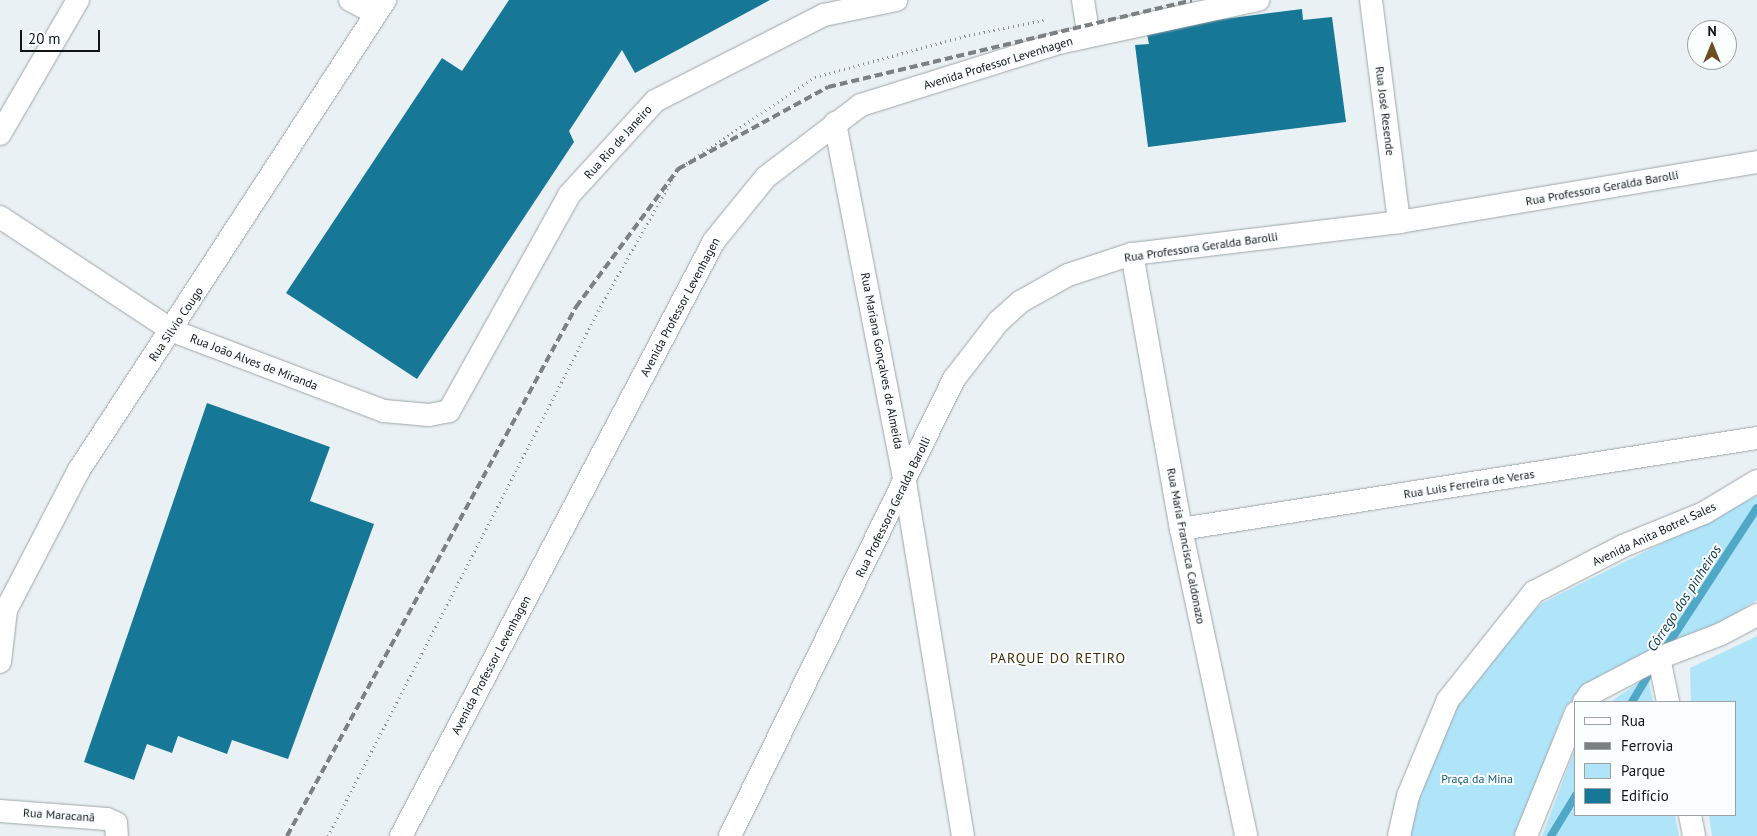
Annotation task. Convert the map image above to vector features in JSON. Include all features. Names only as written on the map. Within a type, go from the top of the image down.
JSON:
[{"type":"street","points":[[0,134],[78,0]]},
{"type":"street","points":[[350,0],[379,7]]},
{"type":"street","name":"Rua Rio de Janeiro","points":[[449,411],[569,195],[655,101],[824,15],[896,0]]},
{"type":"street","points":[[1083,0],[1089,36]]},
{"type":"street","name":"Avenida Professor Levenhagen","points":[[401,836],[714,241],[766,177],[861,105],[1089,36],[1258,0]]},
{"type":"street","name":"Rua José Resende","points":[[1371,0],[1400,222]]},
{"type":"street","name":"Rua Silvio Cougo","points":[[0,662],[6,610],[37,545],[79,470],[173,331],[379,7]]},
{"type":"street","name":"Rua Mariana Gonçalves de Almeida","points":[[835,123],[905,482],[963,836]]},
{"type":"street","name":"Rua Professora Geralda Barolli","points":[[730,836],[954,379],[998,322],[1020,302],[1068,275],[1132,254],[1400,222],[1757,162]]},
{"type":"street","name":"Rua João Alves de Miranda","points":[[0,217],[173,331],[384,411],[429,415],[449,411]]},
{"type":"street","name":"Rua Maria Francisca Caldonazo","points":[[1132,254],[1182,529],[1246,836]]},
{"type":"street","name":"Rua Luis Ferreira de Veras","points":[[1182,529],[1757,438]]},
{"type":"street","name":"Avenida Anita Botrel Sales","points":[[1399,836],[1408,796],[1448,700],[1534,592],[1623,546],[1704,513],[1757,481]]},
{"type":"street","points":[[1585,701],[1590,694],[1659,658],[1757,616]]},
{"type":"street","points":[[1659,658],[1668,701]]},
{"type":"street","points":[[1526,836],[1574,718]]},
{"type":"street","name":"Rua Maracanã","points":[[0,811],[107,819],[116,829]]},
{"type":"street","points":[[1690,816],[1694,836]]},
{"type":"green space","name":"Praça da Mina","points":[[1757,496],[1757,600],[1719,624],[1602,674],[1565,707],[1516,836],[1406,836],[1448,700],[1542,603]]},
{"type":"green space","points":[[1757,636],[1757,836],[1712,836],[1709,816],[1737,816],[1737,701],[1691,701],[1690,668]]},
{"type":"green space","points":[[1648,676],[1653,701],[1611,701]]},
{"type":"green space","points":[[1574,751],[1574,816],[1675,816],[1679,836],[1542,836]]},
{"type":"building","points":[[509,0],[770,0],[635,73],[622,50],[569,131],[574,142],[417,379],[286,293],[442,58],[462,71]]},
{"type":"building","points":[[1302,9],[1303,20],[1332,17],[1346,122],[1148,147],[1135,45],[1149,44],[1146,29]]},
{"type":"building","points":[[207,403],[330,447],[310,501],[374,524],[288,759],[232,740],[227,754],[178,736],[172,753],[147,744],[134,780],[84,762]]},
{"type":"waterway","name":"Córrego dos pinheiros","points":[[1665,649],[1757,508]]},
{"type":"waterway","name":"Córrego dos pinheiros","points":[[1633,701],[1652,669]]},
{"type":"waterway","name":"Córrego dos pinheiros","points":[[1551,836],[1574,798]]},
{"type":"railway","points":[[287,836],[576,307],[678,169],[828,87],[1192,0]]},
{"type":"district","name":"PARQUE DO RETIRO","points":[[1058,658]]}]
